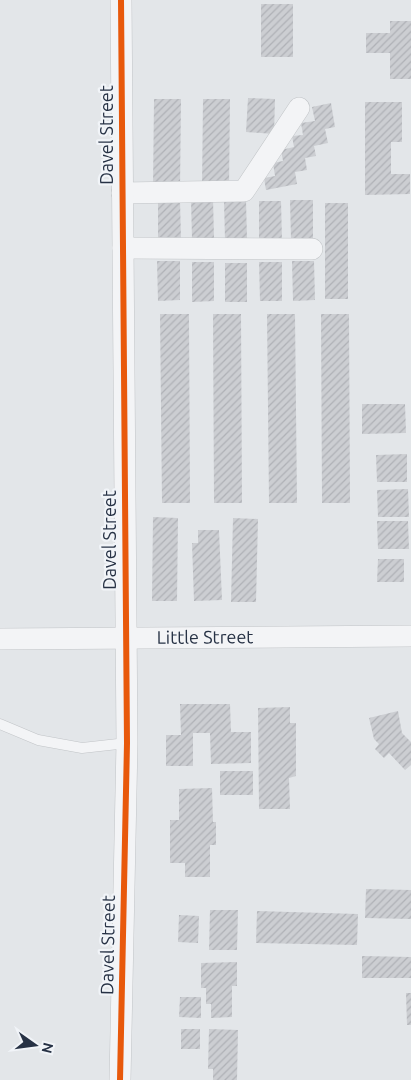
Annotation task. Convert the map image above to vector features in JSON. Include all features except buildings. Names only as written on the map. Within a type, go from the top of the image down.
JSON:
[{"type":"street","name":"Davel Street","points":[[120,1080],[127,743],[121,0]]},
{"type":"street","points":[[122,193],[244,191],[299,108]]},
{"type":"street","points":[[123,248],[312,249]]},
{"type":"street","name":"Little Street","points":[[0,639],[411,636]]},
{"type":"lane","points":[[0,724],[38,740],[74,747],[82,748],[127,743]]},
{"type":"cycle path","points":[[120,1080],[127,743],[121,0]]}]
